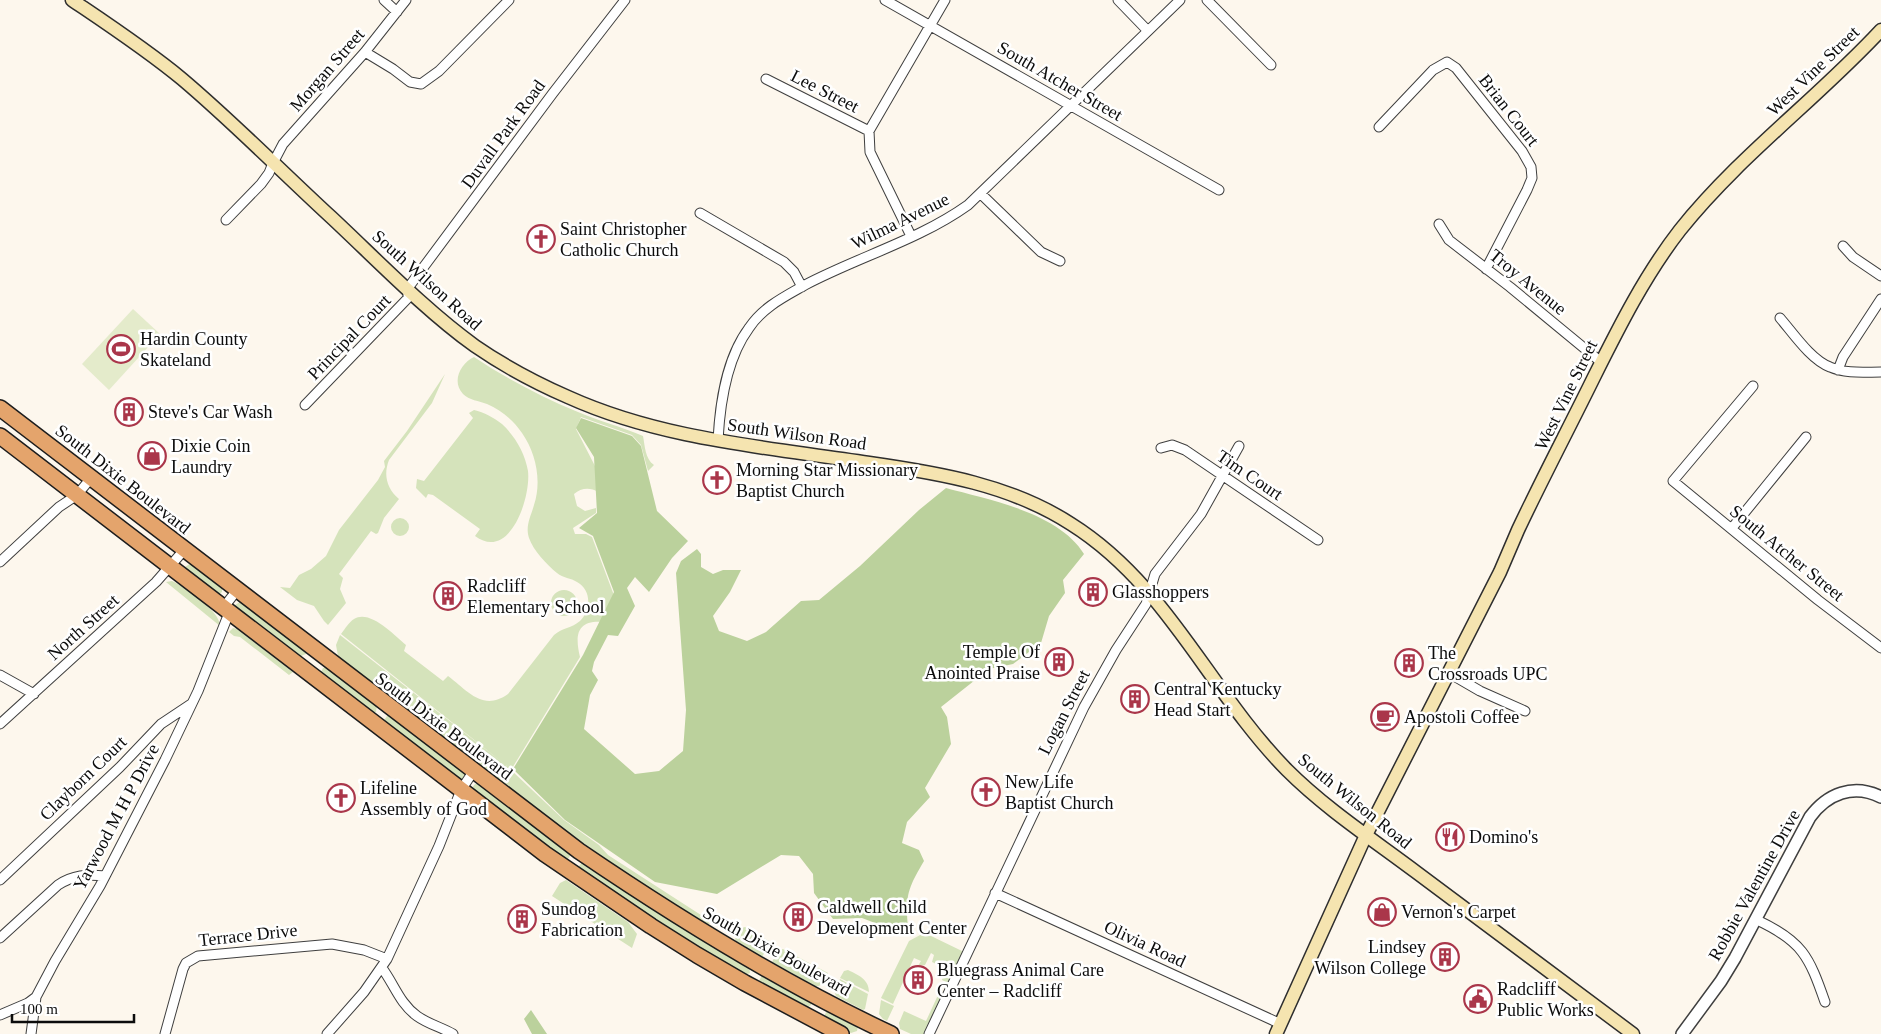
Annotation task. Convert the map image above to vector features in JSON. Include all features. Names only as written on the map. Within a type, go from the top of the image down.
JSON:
[{"type":"highway","name":"South Dixie Boulevard","points":[[0,408],[473,772],[579,851],[648,898],[762,966],[891,1034]]},
{"type":"highway","points":[[0,436],[545,854],[651,926],[745,983],[841,1034]]},
{"type":"main road","name":"South Wilson Road","points":[[72,0],[128,38],[183,80],[408,288],[475,346],[540,384],[590,406],[641,425],[684,435],[930,473],[963,480],[1006,492],[1036,505],[1075,526],[1111,553],[1150,592],[1172,619],[1247,723],[1282,765],[1318,798],[1632,1034]]},
{"type":"main road","name":"West Vine Street","points":[[1278,1029],[1366,835],[1500,572],[1518,530],[1601,362],[1650,273],[1680,230],[1705,201],[1881,30]]},
{"type":"street","points":[[384,0],[397,12]]},
{"type":"street","name":"Morgan Street","points":[[226,220],[261,184],[269,173],[283,144],[365,52],[406,0]]},
{"type":"street","points":[[365,52],[393,68],[410,82],[421,84],[439,71],[509,0]]},
{"type":"street","name":"Duvall Park Road","points":[[408,288],[553,93],[625,0]]},
{"type":"street","name":"South Atcher Street","points":[[885,0],[1220,190]]},
{"type":"street","points":[[911,236],[870,152],[869,131],[945,0]]},
{"type":"street","points":[[1118,0],[1148,31]]},
{"type":"street","name":"Wilma Avenue","points":[[718,440],[719,420],[729,374],[736,352],[747,330],[754,321],[772,304],[827,274],[958,213],[981,194],[1180,0]]},
{"type":"street","points":[[1207,0],[1271,65]]},
{"type":"street","name":"Brian Court","points":[[1379,127],[1433,70],[1447,62],[1456,68],[1522,151],[1531,167],[1530,184],[1486,269]]},
{"type":"street","name":"Lee Street","points":[[766,79],[869,131]]},
{"type":"street","points":[[981,194],[1041,252],[1060,261]]},
{"type":"street","points":[[700,213],[784,262],[794,272],[802,288]]},
{"type":"street","name":"Troy Avenue","points":[[1439,224],[1449,240],[1601,362]]},
{"type":"street","points":[[1843,246],[1853,257],[1881,276]]},
{"type":"street","name":"Principal Court","points":[[305,405],[408,299],[408,288]]},
{"type":"street","points":[[1838,370],[1843,357],[1881,299]]},
{"type":"street","points":[[1780,318],[1823,364],[1838,370],[1851,372],[1881,372]]},
{"type":"street","name":"South Atcher Street","points":[[1753,386],[1672,481],[1818,600],[1881,648]]},
{"type":"street","points":[[1732,528],[1806,437]]},
{"type":"street","name":"Tim Court","points":[[1162,448],[1172,445],[1178,447],[1318,540]]},
{"type":"street","name":"Logan Street","points":[[929,1034],[1084,707],[1116,650],[1142,612],[1156,574],[1201,514],[1238,446]]},
{"type":"street","points":[[0,562],[60,507],[77,495],[91,478]]},
{"type":"street","name":"North Street","points":[[0,724],[156,582],[185,550]]},
{"type":"street","name":"Yarwood M H P Drive","points":[[31,1034],[36,997],[54,961],[105,876],[165,760],[192,704],[221,636],[226,610],[238,590]]},
{"type":"street","points":[[1449,673],[1480,691],[1526,711]]},
{"type":"street","points":[[0,675],[34,694]]},
{"type":"street","name":"Clayborn Court","points":[[0,880],[120,767],[161,724],[192,704]]},
{"type":"street","points":[[327,1034],[364,992],[382,968],[438,846],[461,790],[473,772]]},
{"type":"street","name":"Robbie Valentine Drive","points":[[1682,1034],[1720,981],[1757,920],[1810,817],[1816,809],[1831,796],[1848,791],[1865,792],[1880,796]]},
{"type":"street","points":[[0,938],[63,882],[80,875],[105,876]]},
{"type":"street","name":"Olivia Road","points":[[995,894],[1278,1029]]},
{"type":"street","points":[[1757,920],[1777,929],[1801,949],[1811,964],[1824,1002]]},
{"type":"street","name":"Terrace Drive","points":[[164,1034],[183,969],[191,958],[332,944],[364,950],[387,959]]},
{"type":"street","points":[[382,968],[399,998],[411,1012],[453,1034]]},
{"type":"street","points":[[0,1015],[28,1003],[36,997]]},
{"type":"green space","name":"Hardin County Skateland","points":[[133,309],[160,334],[109,390],[82,364]]},
{"type":"green space","points":[[474,357],[512,380],[551,400],[643,436],[647,456],[654,465],[648,471],[641,445],[632,435],[581,417],[576,429],[596,468],[598,492],[586,489],[574,494],[577,506],[585,511],[596,508],[596,513],[573,528],[575,534],[586,534],[592,537],[615,598],[603,622],[587,624],[580,631],[578,642],[580,657],[511,770],[564,820],[599,845],[608,855],[704,917],[710,924],[707,924],[631,876],[554,823],[338,656],[336,645],[340,635],[507,766],[341,634],[354,619],[367,617],[374,620],[382,624],[406,645],[404,651],[443,681],[448,676],[469,693],[483,700],[491,701],[508,694],[554,635],[577,623],[584,617],[588,606],[585,590],[575,581],[559,575],[553,570],[537,552],[529,538],[528,525],[536,496],[537,477],[534,458],[527,441],[515,424],[502,412],[492,406],[468,398],[459,389],[459,373],[465,363]]},
{"type":"green space","points":[[445,374],[432,403],[389,460],[386,471],[387,481],[399,499],[384,518],[378,533],[376,534],[371,531],[339,574],[343,578],[340,589],[346,603],[328,625],[314,606],[297,600],[280,587],[290,588],[299,575],[311,569],[326,556],[339,530],[378,480],[385,467],[384,461],[407,431]]},
{"type":"green space","points":[[474,410],[492,417],[507,429],[522,451],[528,471],[526,496],[516,523],[508,534],[498,540],[487,542],[475,536],[480,529],[433,495],[428,494],[426,498],[416,488],[417,479],[424,481],[473,418],[469,413]]},
{"type":"green space","points":[[581,418],[632,436],[641,446],[657,511],[688,541],[672,558],[649,592],[635,577],[627,588],[635,606],[618,636],[608,635],[594,662],[592,671],[598,680],[590,695],[584,729],[635,774],[659,771],[683,751],[686,710],[676,573],[681,561],[697,549],[701,554],[701,567],[713,574],[723,570],[741,570],[730,592],[713,616],[719,631],[747,641],[766,632],[801,601],[819,600],[860,566],[919,510],[946,488],[1002,503],[1041,518],[1073,540],[1084,554],[1063,580],[1065,593],[1049,616],[1041,643],[1013,664],[989,669],[941,707],[947,717],[951,744],[925,788],[930,797],[907,822],[902,843],[919,850],[924,861],[914,878],[909,893],[907,908],[908,928],[900,935],[888,932],[875,923],[862,918],[833,919],[814,893],[813,874],[799,856],[781,855],[717,894],[655,882],[565,820],[513,769],[583,655],[614,592],[593,536],[579,528],[597,513],[594,457],[576,428]]},
{"type":"green space","points":[[400,518],[406,521],[409,527],[406,533],[400,536],[394,533],[391,527],[394,521]]},
{"type":"green space","points":[[191,563],[222,587],[222,592],[218,595],[186,572],[185,567]]},
{"type":"green space","points":[[172,581],[209,607],[219,620],[220,626],[166,582]]},
{"type":"green space","points":[[564,590],[573,594],[577,603],[573,612],[564,616],[555,612],[551,603],[555,594]]},
{"type":"green space","points":[[240,602],[244,603],[305,649],[306,654],[301,656],[258,623],[238,613],[235,605]]},
{"type":"green space","points":[[233,628],[237,629],[293,672],[289,675],[240,637],[234,636],[229,632]]},
{"type":"green space","points":[[327,667],[377,705],[376,712],[372,713],[320,674],[323,668]]},
{"type":"green space","points":[[390,715],[464,771],[465,777],[460,782],[383,722]]},
{"type":"green space","points":[[475,784],[480,784],[571,853],[569,858],[565,860],[471,789]]},
{"type":"green space","points":[[582,862],[749,966],[750,973],[745,975],[703,952],[577,869]]},
{"type":"green space","points":[[566,880],[628,922],[637,934],[632,948],[552,896],[560,883]]},
{"type":"green space","points":[[745,927],[769,941],[762,957],[736,941],[735,939],[742,928]]},
{"type":"green space","points":[[922,934],[929,935],[962,951],[964,954],[948,983],[942,980],[945,968],[932,962],[934,955],[931,953],[925,965],[918,966],[921,961],[914,958],[893,1004],[881,998],[909,941]]},
{"type":"green space","points":[[783,949],[828,973],[823,983],[815,986],[772,962],[779,950]]},
{"type":"green space","points":[[848,970],[865,981],[869,992],[840,978],[844,971]]},
{"type":"green space","points":[[762,975],[812,1002],[811,1005],[806,1009],[761,985],[759,981]]},
{"type":"green space","points":[[840,979],[868,994],[865,1009],[863,1010],[836,996],[834,991]]},
{"type":"green space","points":[[939,993],[942,996],[925,1034],[911,1034],[900,1029],[899,1023],[904,1011],[926,1021]]},
{"type":"green space","points":[[881,1000],[894,1006],[887,1021],[879,1014]]},
{"type":"green space","points":[[828,1009],[855,1022],[858,1027],[857,1031],[851,1033],[826,1020],[824,1016]]},
{"type":"green space","points":[[531,1010],[547,1034],[532,1034],[524,1019]]},
{"type":"place","name":"Saint Christopher Catholic Church","points":[[541,239]]},
{"type":"place","name":"Hardin County Skateland","points":[[121,349]]},
{"type":"place","name":"Steve's Car Wash","points":[[129,412]]},
{"type":"place","name":"Dixie Coin Laundry","points":[[152,456]]},
{"type":"place","name":"Morning Star Missionary Baptist Church","points":[[717,480]]},
{"type":"place","name":"Glasshoppers","points":[[1093,592]]},
{"type":"place","name":"Radcliff Elementary School","points":[[448,596]]},
{"type":"place","name":"Temple Of Anointed Praise","points":[[1059,662]]},
{"type":"place","name":"The Crossroads UPC","points":[[1409,663]]},
{"type":"place","name":"Central Kentucky Head Start","points":[[1135,699]]},
{"type":"place","name":"Apostoli Coffee","points":[[1385,717]]},
{"type":"place","name":"New Life Baptist Church","points":[[986,792]]},
{"type":"place","name":"Lifeline Assembly of God","points":[[341,798]]},
{"type":"place","name":"Domino's","points":[[1450,837]]},
{"type":"place","name":"Vernon's Carpet","points":[[1382,912]]},
{"type":"place","name":"Caldwell Child Development Center","points":[[798,917]]},
{"type":"place","name":"Sundog Fabrication","points":[[522,919]]},
{"type":"place","name":"Lindsey Wilson College","points":[[1445,957]]},
{"type":"place","name":"Bluegrass Animal Care Center – Radcliff","points":[[918,980]]},
{"type":"place","name":"Radcliff Public Works","points":[[1478,999]]}]
